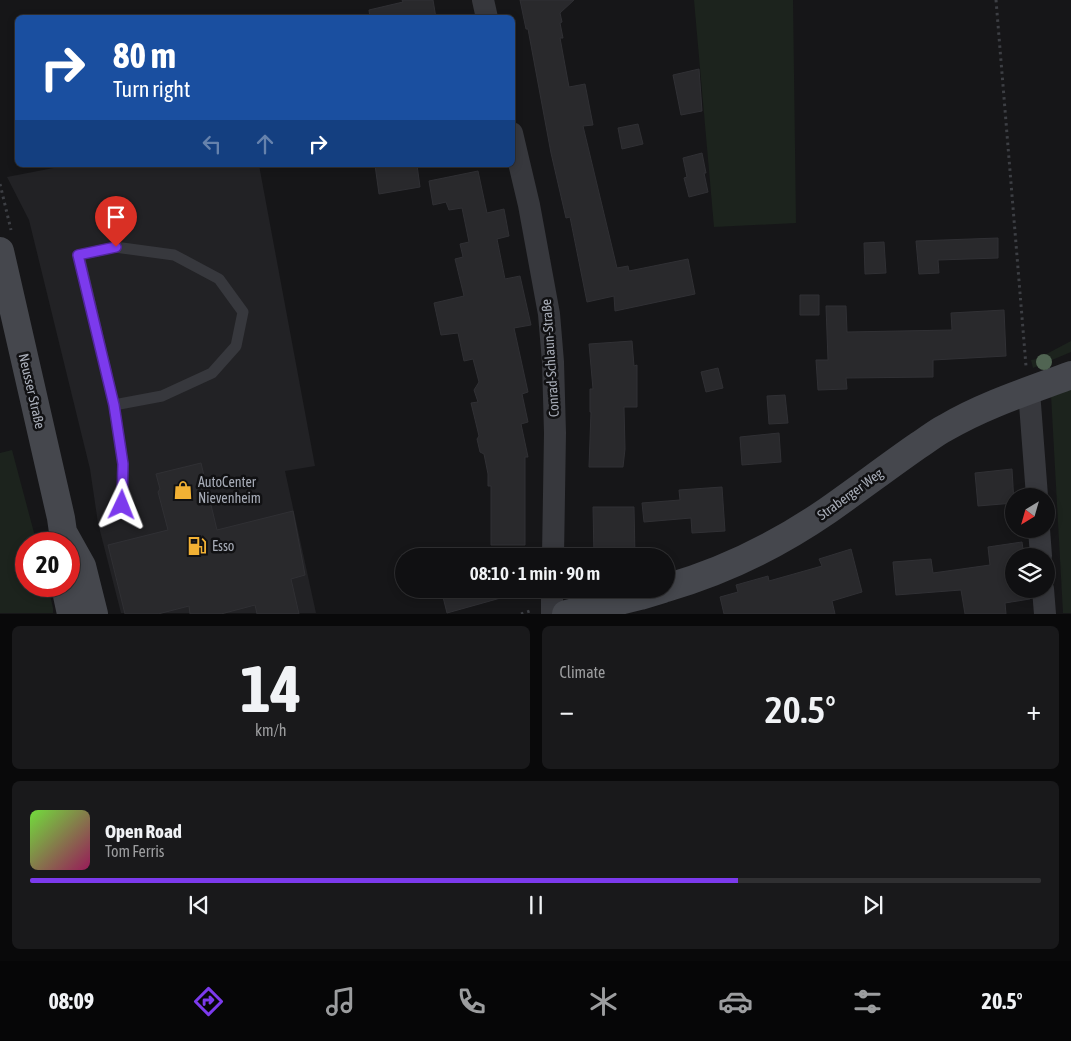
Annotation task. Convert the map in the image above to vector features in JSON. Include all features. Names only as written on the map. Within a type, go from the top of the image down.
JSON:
[{"type":"street","points":[[483,0],[486,15]]},
{"type":"street","name":"Conrad-Schlaun-Straße","points":[[515,146],[529,205],[549,314],[553,362],[555,433],[553,548]]},
{"type":"street","name":"Neusser Straße","points":[[0,250],[61,518],[62,532]]},
{"type":"street","name":"Straberger Weg","points":[[675,585],[741,561],[784,539],[827,511],[944,428],[1028,383],[1071,376]]},
{"type":"street","points":[[1028,383],[1035,488]]},
{"type":"street","name":"Neusser Straße","points":[[80,563],[94,614]]},
{"type":"street","points":[[67,597],[71,614]]},
{"type":"street","points":[[552,598],[552,614]]},
{"type":"street","name":"Straberger Weg","points":[[566,614],[632,598]]},
{"type":"street","points":[[1044,598],[1045,614]]},
{"type":"lane","points":[[114,405],[162,396],[212,373],[236,346],[243,312],[219,279],[174,255],[116,247],[78,255],[114,405],[123,464],[122,505]]},
{"type":"path","points":[[996,0],[1028,383]]},
{"type":"shaded area","points":[[694,0],[793,0],[796,223],[714,227]]},
{"type":"shaded area","points":[[59,167],[259,167],[315,466],[285,471],[316,613],[121,613],[98,523],[90,469],[29,220],[7,177]]},
{"type":"shaded area","points":[[1071,341],[1071,352],[1033,368],[1031,360],[1037,359]]},
{"type":"shaded area","points":[[1071,386],[1071,613],[1063,613],[1051,395]]},
{"type":"shaded area","points":[[12,450],[34,532],[15,532],[15,597],[50,597],[53,613],[0,613],[0,453]]},
{"type":"building","points":[[402,0],[433,0],[436,15],[370,15],[369,10],[403,2]]},
{"type":"building","points":[[520,0],[574,0],[560,13],[563,38],[560,38],[569,87],[585,84],[593,125],[583,126],[617,268],[628,266],[629,271],[688,259],[695,294],[615,311],[614,296],[587,302],[570,217],[566,218],[551,153],[528,29],[526,29]]},
{"type":"building","points":[[699,69],[702,111],[681,115],[673,75]]},
{"type":"building","points":[[638,124],[643,144],[622,149],[618,128]]},
{"type":"building","points":[[702,153],[708,192],[689,197],[684,178],[687,177],[683,158]]},
{"type":"building","points":[[375,167],[417,167],[420,187],[379,194]]},
{"type":"building","points":[[478,171],[487,213],[504,209],[509,236],[497,239],[505,279],[520,276],[531,325],[514,328],[528,392],[522,394],[528,422],[521,424],[528,457],[525,457],[525,545],[491,545],[491,486],[488,486],[484,454],[480,452],[477,439],[479,436],[471,403],[478,402],[474,390],[479,382],[473,359],[464,361],[458,333],[441,335],[434,303],[464,296],[455,259],[463,257],[460,244],[469,242],[462,208],[449,210],[446,202],[433,205],[429,181]]},
{"type":"building","points":[[998,238],[998,258],[938,260],[939,273],[919,274],[916,241]]},
{"type":"building","points":[[884,242],[886,273],[865,274],[864,243]]},
{"type":"building","points":[[800,295],[819,295],[819,315],[800,315]]},
{"type":"building","points":[[826,306],[846,306],[847,332],[952,330],[951,313],[1004,310],[1006,356],[933,360],[933,377],[846,378],[847,389],[818,390],[816,360],[828,360]]},
{"type":"building","points":[[632,341],[634,366],[637,365],[637,407],[624,407],[625,449],[623,467],[589,467],[590,389],[593,389],[589,344]]},
{"type":"building","points":[[718,368],[723,388],[706,392],[701,372]]},
{"type":"building","points":[[785,395],[788,423],[769,424],[767,396]]},
{"type":"building","points":[[779,433],[781,462],[742,465],[740,437]]},
{"type":"building","points":[[201,463],[217,530],[293,511],[305,575],[291,579],[299,614],[257,614],[255,605],[221,614],[190,614],[189,606],[158,614],[125,614],[108,545],[168,530],[158,492],[160,489],[156,474]]},
{"type":"building","points":[[1012,469],[1013,488],[1005,488],[1005,504],[978,506],[975,473]]},
{"type":"building","points":[[722,487],[725,531],[692,533],[691,518],[644,522],[642,503],[680,500],[679,490]]},
{"type":"building","points":[[593,507],[634,507],[635,548],[594,548]]},
{"type":"building","points":[[1022,542],[1023,548],[1005,548],[1005,598],[1030,599],[1005,603],[1006,614],[965,614],[961,590],[896,595],[893,562],[931,559],[933,573],[990,565],[988,547]]},
{"type":"building","points":[[851,549],[862,592],[832,601],[835,614],[724,614],[720,597],[738,592],[736,585],[768,576],[769,581],[822,566],[819,559]]},
{"type":"building","points":[[443,598],[501,598],[447,613]]},
{"type":"place","name":"AutoCenter Nievenheim","points":[[183,490]]},
{"type":"place","name":"Esso","points":[[197,546]]},
{"type":"route","points":[[116,247],[78,255],[114,405],[123,464],[122,505]]}]
